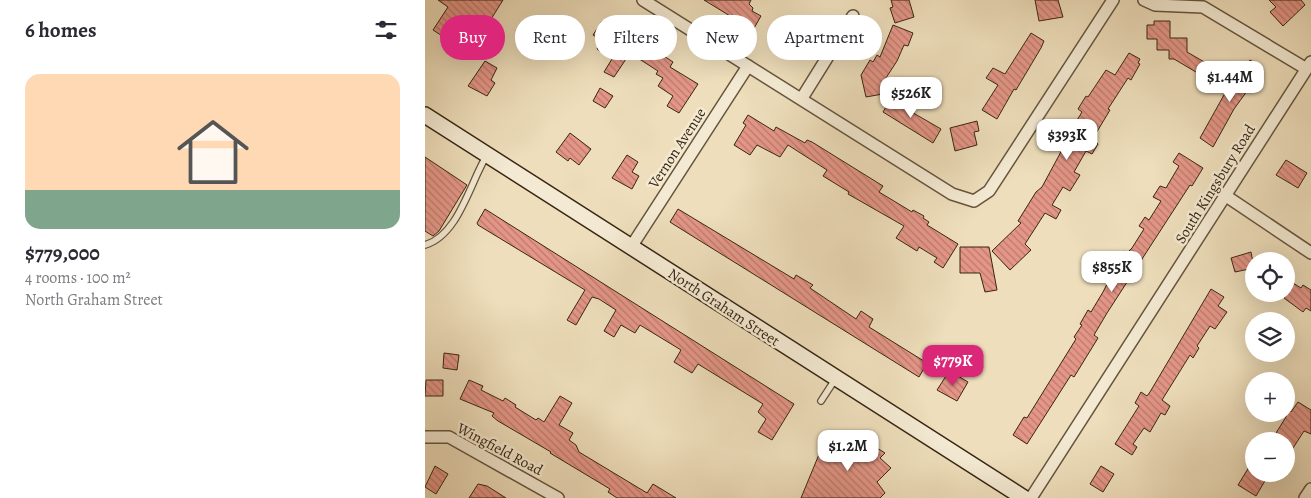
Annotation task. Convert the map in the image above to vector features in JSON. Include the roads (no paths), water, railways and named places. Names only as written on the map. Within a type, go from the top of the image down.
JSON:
[{"type":"main road","name":"North Graham Street","points":[[425,115],[1024,498]]},
{"type":"street","points":[[643,0],[803,98],[952,194],[974,201],[989,191],[1113,0]]},
{"type":"street","points":[[1144,0],[1155,5],[1203,7],[1308,65]]},
{"type":"street","points":[[803,98],[826,60]]},
{"type":"street","name":"South Kingsbury Road","points":[[1031,498],[1226,196],[1308,65]]},
{"type":"street","name":"Vernon Avenue","points":[[631,248],[748,66]]},
{"type":"street","points":[[1226,196],[1311,253]]},
{"type":"street","name":"Wingfield Road","points":[[425,437],[449,437],[558,498]]},
{"type":"street","points":[[1305,498],[1311,489]]},
{"type":"lane","points":[[425,245],[435,242],[449,227],[473,186],[479,167],[487,155]]},
{"type":"lane","points":[[821,401],[836,378]]}]
